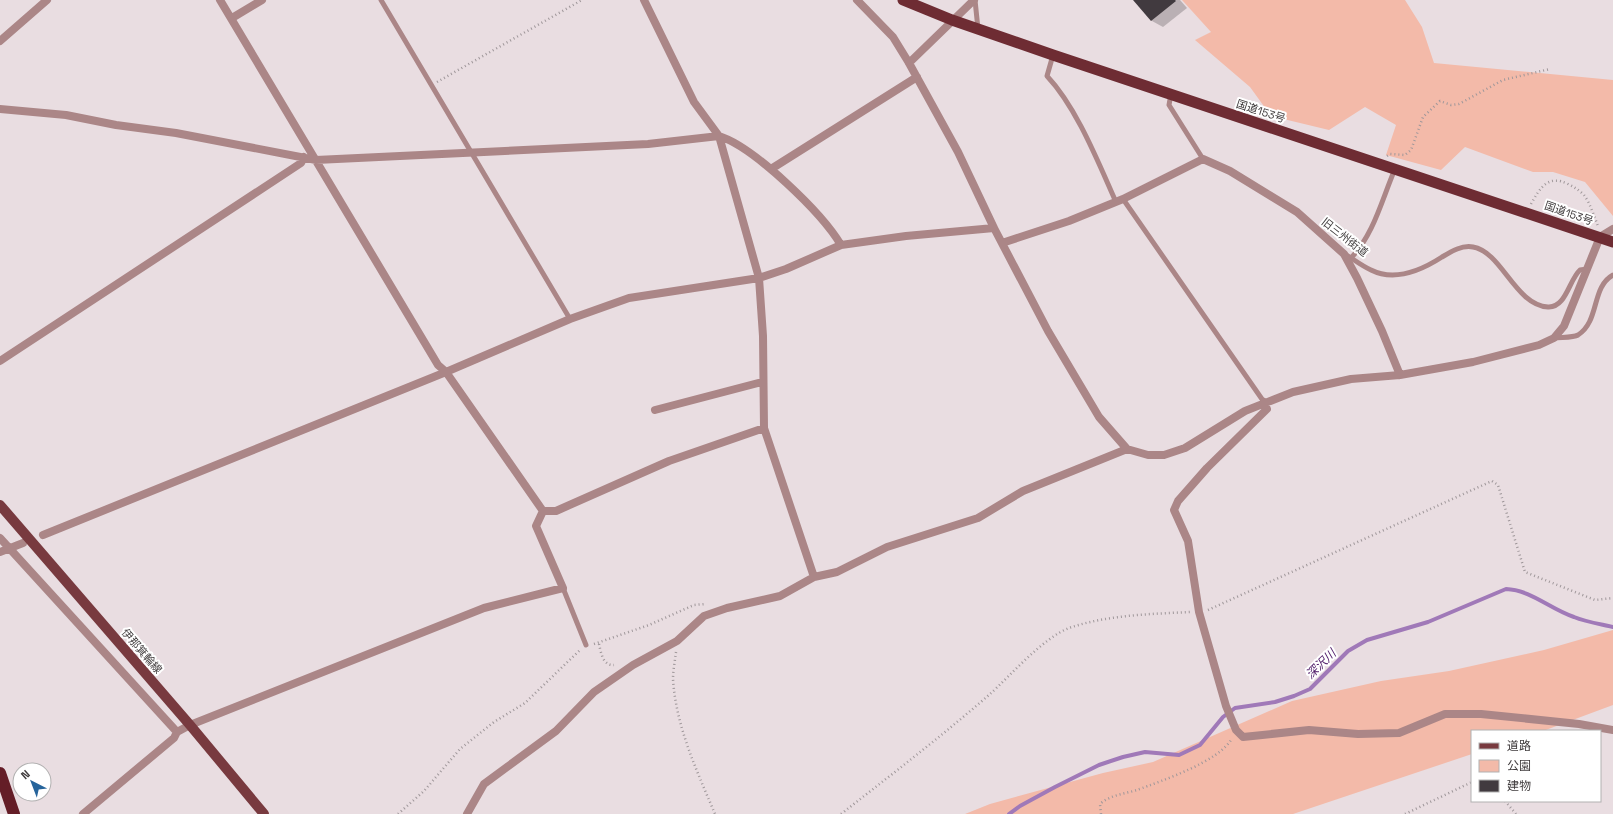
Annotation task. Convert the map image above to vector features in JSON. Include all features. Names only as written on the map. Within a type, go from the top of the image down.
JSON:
[{"type":"highway","name":"国道153号","points":[[903,0],[952,20],[1053,55],[1613,242]]},
{"type":"highway","points":[[0,773],[14,814]]},
{"type":"main road","name":"伊那箕輪線","points":[[0,505],[190,725],[264,814]]},
{"type":"street","points":[[0,41],[47,0]]},
{"type":"street","points":[[220,0],[438,365],[446,372],[543,511]]},
{"type":"street","points":[[232,18],[262,0]]},
{"type":"street","points":[[644,0],[694,102],[718,136],[759,278],[763,336],[762,382],[764,428],[814,577]]},
{"type":"street","points":[[857,0],[893,37],[909,63],[958,152],[994,228],[1048,331],[1099,417],[1127,449],[1148,455],[1164,455],[1171,453],[1185,448],[1245,411],[1264,402],[1292,392],[1351,379],[1400,375],[1473,362],[1539,345],[1554,338],[1564,326],[1600,237],[1613,229]]},
{"type":"street","points":[[909,63],[974,0]]},
{"type":"street","points":[[771,169],[917,77]]},
{"type":"street","points":[[0,109],[66,115],[116,125],[176,133],[316,160],[648,144],[718,136],[730,139],[771,169],[832,229],[841,244]]},
{"type":"street","points":[[0,362],[301,163],[304,157]]},
{"type":"street","points":[[1002,243],[1069,221],[1120,200],[1203,159]]},
{"type":"street","name":"旧三州街道","points":[[1203,159],[1230,171],[1296,212],[1347,256]]},
{"type":"street","points":[[42,534],[446,372],[570,319],[629,298],[759,278],[786,269],[841,244],[994,228]]},
{"type":"street","points":[[1347,256],[1382,331],[1400,375]]},
{"type":"street","points":[[655,410],[762,382]]},
{"type":"street","points":[[1264,402],[1267,409],[1207,468],[1178,501],[1174,510],[1188,541],[1199,612],[1226,706],[1234,726],[1243,737],[1309,730],[1358,734],[1399,732],[1445,714],[1481,714],[1579,724],[1613,730]]},
{"type":"street","points":[[543,511],[556,511],[669,461],[764,428]]},
{"type":"street","points":[[467,814],[484,784],[556,731],[594,692],[633,665],[677,641],[704,616],[727,608],[780,596],[814,577],[837,572],[887,547],[978,518],[1023,491],[1127,449]]},
{"type":"street","points":[[83,814],[174,738],[177,732],[190,725],[484,608],[564,588],[536,526],[543,511]]},
{"type":"street","points":[[0,538],[177,732]]},
{"type":"street","points":[[0,552],[23,543]]},
{"type":"lane","points":[[381,0],[570,319]]},
{"type":"lane","points":[[974,0],[978,29]]},
{"type":"lane","points":[[1053,55],[1047,76],[1055,86],[1086,136],[1120,200],[1264,402]]},
{"type":"lane","points":[[1171,94],[1169,105],[1203,159]]},
{"type":"lane","points":[[1347,256],[1362,246],[1395,169]]},
{"type":"lane","name":"旧三州街道","points":[[1347,256],[1372,271],[1386,274],[1407,274],[1428,267],[1449,252],[1462,247],[1474,247],[1485,252],[1521,292],[1533,302],[1548,307],[1558,305],[1564,297],[1575,275],[1580,270],[1587,269]]},
{"type":"lane","points":[[1554,338],[1578,336],[1589,324],[1602,283],[1613,274]]},
{"type":"lane","points":[[564,588],[586,645]]},
{"type":"path","points":[[432,85],[582,0]]},
{"type":"path","points":[[1380,163],[1390,154],[1405,155],[1411,150],[1423,117],[1440,101],[1451,105],[1459,104],[1503,80],[1550,69]]},
{"type":"path","points":[[1526,212],[1544,186],[1552,180],[1561,180],[1577,188],[1584,195],[1599,229],[1600,237]]},
{"type":"path","points":[[841,814],[905,764],[989,694],[1046,642],[1068,629],[1134,615],[1199,612],[1211,610],[1492,481],[1498,485],[1525,572],[1595,600],[1613,598]]},
{"type":"path","points":[[398,814],[424,791],[460,749],[494,722],[525,702],[586,645],[599,644],[694,605],[707,604]]},
{"type":"path","points":[[677,641],[673,678],[680,723],[688,751],[715,814]]},
{"type":"path","points":[[599,644],[604,661],[610,665],[616,665]]},
{"type":"path","points":[[1101,814],[1099,812],[1100,804],[1105,799],[1136,790],[1208,761],[1229,745],[1234,726]]},
{"type":"path","points":[[1406,814],[1471,782]]},
{"type":"path","points":[[1506,802],[1516,814]]},
{"type":"green space","points":[[1182,0],[1405,0],[1422,27],[1434,63],[1613,80],[1613,216],[1585,182],[1553,172],[1533,172],[1465,147],[1441,170],[1386,155],[1396,125],[1365,107],[1329,130],[1271,116],[1250,87],[1195,40],[1211,32]]},
{"type":"green space","points":[[1613,630],[1613,705],[1546,730],[1471,730],[1471,754],[1293,814],[965,814],[990,804],[1103,773],[1153,762],[1292,701],[1381,681],[1449,671],[1544,650]]},
{"type":"building","points":[[1133,0],[1175,0],[1176,1],[1151,21]]},
{"type":"waterway","name":"深沢川","points":[[1009,814],[1020,806],[1099,765],[1145,752],[1179,755],[1200,745],[1223,717],[1235,708],[1275,702],[1310,689],[1348,651],[1367,640],[1428,622],[1506,589],[1515,590],[1532,596],[1565,614],[1579,619],[1613,627]]}]
